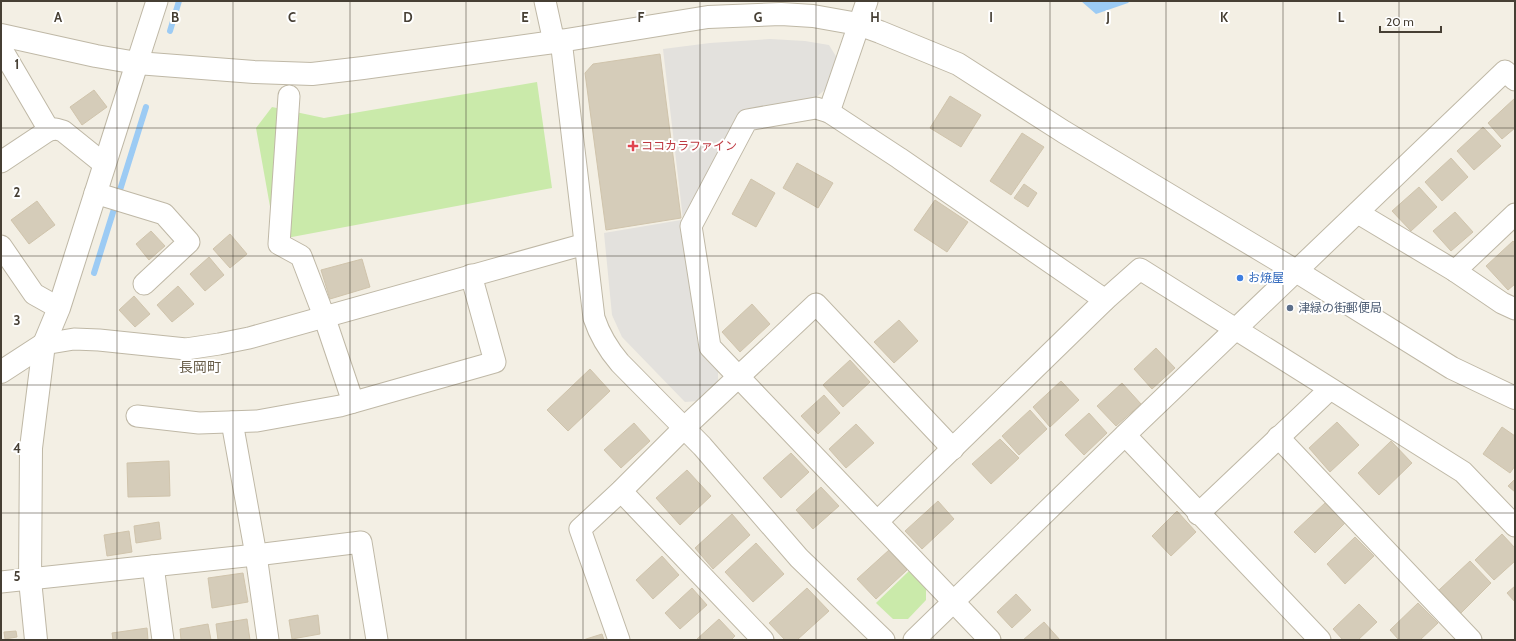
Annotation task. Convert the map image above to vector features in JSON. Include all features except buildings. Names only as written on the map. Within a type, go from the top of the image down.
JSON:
[{"type":"street","points":[[36,640],[30,580],[31,448],[44,344],[59,308],[100,194],[104,164],[157,1]]},
{"type":"street","points":[[545,1],[557,41],[594,318],[600,335],[609,350],[620,363],[702,446],[799,558],[884,640]]},
{"type":"street","points":[[829,112],[867,1]]},
{"type":"street","points":[[1,35],[96,56],[137,63],[254,72],[312,74],[557,41],[708,17],[781,14],[813,16],[858,24],[958,64],[1064,132],[1296,271],[1452,368],[1515,398]]},
{"type":"street","points":[[1,48],[49,130]]},
{"type":"street","points":[[914,640],[1125,435],[1505,71],[1515,80]]},
{"type":"street","points":[[289,96],[279,244],[301,256],[324,316],[353,402]]},
{"type":"street","points":[[990,640],[878,521],[738,378],[710,347],[690,226],[747,120],[816,108],[829,112],[899,158],[1105,300]]},
{"type":"street","points":[[1,162],[49,130],[56,129],[63,131],[104,164]]},
{"type":"street","points":[[100,194],[164,214],[189,242],[144,284]]},
{"type":"street","points":[[1358,213],[1455,271],[1502,303],[1515,309]]},
{"type":"street","points":[[1455,271],[1515,214]]},
{"type":"street","points":[[1,372],[44,344],[74,339],[99,340],[186,349],[249,338],[585,244]]},
{"type":"street","points":[[1,246],[34,294],[59,308]]},
{"type":"street","points":[[878,521],[1105,300],[1140,269],[1464,472],[1515,526]]},
{"type":"street","points":[[137,416],[199,423],[257,421],[340,406],[495,362],[471,275]]},
{"type":"street","points":[[619,640],[580,529],[621,491],[684,428],[816,304],[952,449]]},
{"type":"street","points":[[1198,514],[1330,389]]},
{"type":"street","points":[[232,422],[256,555],[268,640]]},
{"type":"street","points":[[1125,435],[1198,514],[1320,640]]},
{"type":"street","points":[[1278,437],[1471,640]]},
{"type":"street","points":[[621,491],[759,639]]},
{"type":"street","points":[[1,582],[256,555],[361,542],[377,640]]},
{"type":"street","points":[[153,566],[163,640]]},
{"type":"green space","points":[[537,82],[552,188],[276,240],[256,128],[272,107],[324,118]]},
{"type":"green space","points":[[910,570],[926,586],[926,600],[908,619],[893,619],[876,603]]},
{"type":"shaded area","points":[[770,39],[805,41],[829,45],[837,58],[827,88],[814,99],[744,109],[683,219],[663,49],[710,43]]},
{"type":"shaded area","points":[[681,220],[699,351],[718,370],[718,383],[698,401],[685,402],[622,337],[612,315],[604,233]]},
{"type":"water","points":[[1081,1],[1130,1],[1096,14]]},
{"type":"waterway","points":[[170,31],[179,1]]},
{"type":"waterway","points":[[94,273],[146,107]]},
{"type":"place","name":"ココカラファイン","points":[[633,146]]},
{"type":"place","name":"お焼屋","points":[[1240,278]]},
{"type":"place","name":"津緑の街郵便局","points":[[1290,308]]},
{"type":"district","name":"長岡町","points":[[200,367]]}]
